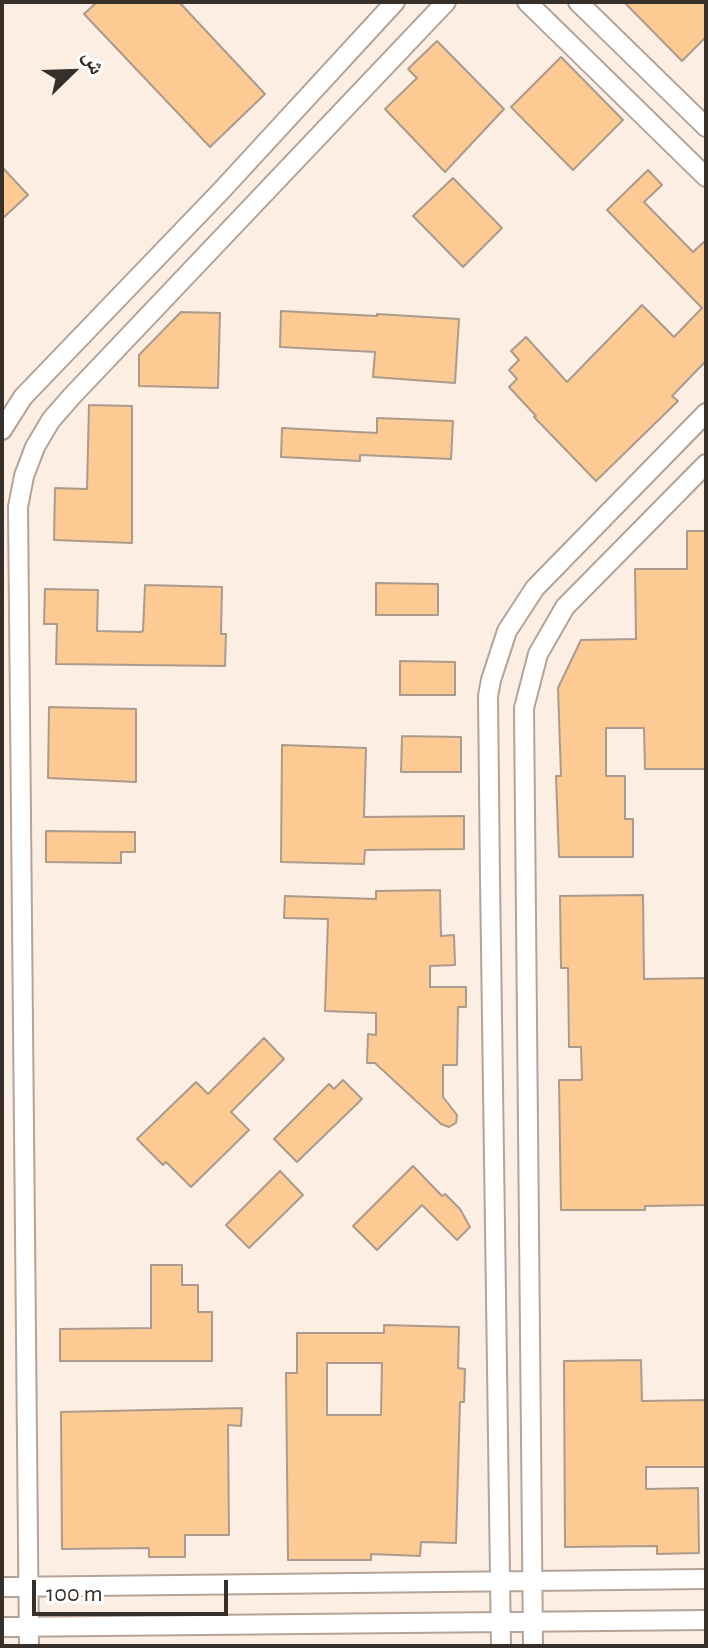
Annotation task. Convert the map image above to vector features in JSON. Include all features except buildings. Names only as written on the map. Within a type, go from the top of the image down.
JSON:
[{"type":"street","points":[[2,430],[23,397],[221,191],[395,2]]},
{"type":"street","points":[[29,1646],[18,507],[24,476],[35,447],[51,420],[72,396],[446,2]]},
{"type":"street","points":[[527,2],[706,177]]},
{"type":"street","points":[[578,2],[706,127]]},
{"type":"street","points":[[501,1646],[488,696],[507,631],[535,588],[706,413]]},
{"type":"street","points":[[533,1646],[525,698],[538,654],[565,607],[706,464]]},
{"type":"street","points":[[2,1587],[706,1579]]},
{"type":"street","points":[[2,1627],[706,1620]]},
{"type":"shaded area","points":[[2,2],[706,2],[706,1646],[2,1646]]}]
